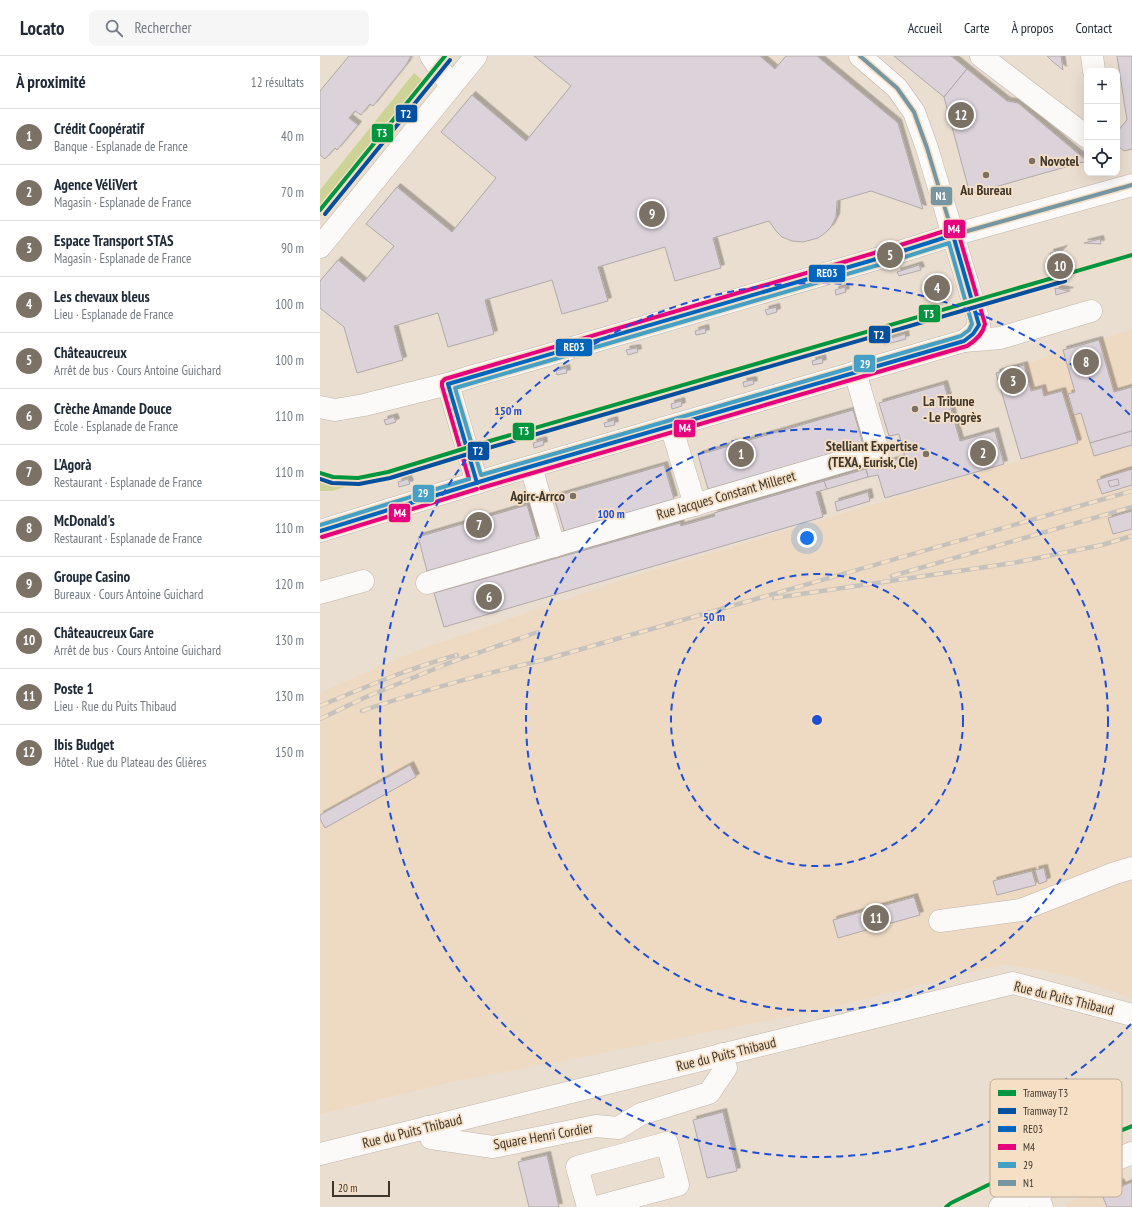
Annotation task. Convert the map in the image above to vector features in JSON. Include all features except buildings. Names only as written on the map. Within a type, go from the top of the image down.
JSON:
[{"type":"street","points":[[431,56],[451,86]]},
{"type":"street","points":[[320,247],[476,56]]},
{"type":"street","points":[[860,56],[897,88],[914,112],[927,148],[979,325],[973,334],[964,341]]},
{"type":"street","points":[[981,56],[1084,135]]},
{"type":"street","points":[[1092,56],[1094,68]]},
{"type":"street","points":[[320,408],[335,410],[364,405],[448,384],[890,255],[1122,182]]},
{"type":"street","points":[[320,531],[476,483],[855,372],[964,341],[1000,338],[1091,311]]},
{"type":"street","name":"Rue Jacques Constant Milleret","points":[[427,583],[878,451],[855,372]]},
{"type":"street","points":[[448,384],[476,483]]},
{"type":"street","points":[[671,426],[694,505]]},
{"type":"street","points":[[530,467],[554,546]]},
{"type":"street","points":[[320,594],[363,581]]},
{"type":"street","points":[[940,921],[1020,910],[1114,873],[1132,868]]},
{"type":"street","name":"Rue du Puits Thibaud","points":[[320,1154],[1012,983],[1132,1015]]},
{"type":"street","points":[[625,1154],[618,1128],[641,1114],[709,1093],[726,1068],[722,1054]]},
{"type":"street","name":"Square Henri Cordier","points":[[427,1127],[431,1138],[493,1147],[596,1126],[618,1128]]},
{"type":"street","points":[[588,1207],[577,1166],[667,1143],[678,1186],[596,1207]]},
{"type":"street","points":[[1122,1158],[1132,1153]]},
{"type":"street","points":[[1000,1207],[1039,1200]]},
{"type":"shaded area","points":[[1132,330],[1132,998],[1065,975],[1005,964],[812,1012],[447,1083],[320,1114],[320,693],[416,651],[628,578],[1021,460],[996,373],[1024,365],[1063,350]]},
{"type":"shaded area","points":[[1132,1177],[1132,1207],[1067,1207],[1066,1204],[1083,1197],[1122,1197],[1122,1181]]},
{"type":"green space","points":[[414,73],[428,85],[320,216],[320,190]]},
{"type":"green space","points":[[320,481],[358,483],[332,491],[320,491]]},
{"type":"railway","points":[[362,711],[431,689],[547,659],[1132,491]]},
{"type":"railway","points":[[892,576],[1132,507]]},
{"type":"railway","points":[[774,598],[1013,563],[1102,545],[1132,536]]},
{"type":"railway","points":[[320,719],[366,697],[449,663],[538,632]]},
{"type":"railway","points":[[320,706],[405,672],[457,655]]},
{"type":"tram line","name":"T3","points":[[320,210],[445,56]]},
{"type":"tram line","name":"T2","points":[[325,214],[450,60]]},
{"type":"tram line","name":"T3","points":[[320,473],[333,477],[358,478],[388,472],[476,445],[1132,255]]},
{"type":"tram line","name":"T2","points":[[320,479],[332,483],[359,484],[390,478],[478,451],[1065,281]]},
{"type":"tram line","name":"T3","points":[[1122,1130],[1132,1126]]},
{"type":"tram line","name":"T3","points":[[946,1207],[951,1203],[990,1184]]},
{"type":"transit line","name":"N1","points":[[860,56],[897,88],[914,112],[927,148],[953,235],[1132,185]]},
{"type":"transit line","name":"M4","points":[[469,479],[442,386],[442,382],[445,379],[888,249],[951,229],[955,229],[958,232],[985,324],[978,337],[967,346],[481,488]]},
{"type":"transit line","name":"RE03","points":[[448,384],[890,255],[953,235]]},
{"type":"transit line","name":"RE03","points":[[320,531],[505,474],[964,341],[973,334],[979,325],[953,235]]},
{"type":"transit line","name":"29","points":[[949,243],[972,324],[969,330],[961,336],[481,475],[455,388],[892,261],[949,243]]},
{"type":"transit line","name":"RE03","points":[[448,384],[477,483]]},
{"type":"transit line","name":"29","points":[[320,525],[469,479]]},
{"type":"transit line","name":"M4","points":[[322,537],[477,489]]},
{"type":"place","name":"Ibis Budget","points":[[961,115]]},
{"type":"place","name":"Novotel","points":[[1032,161]]},
{"type":"place","name":"Au Bureau","points":[[986,175]]},
{"type":"place","name":"Groupe Casino","points":[[652,214]]},
{"type":"place","name":"Châteaucreux","points":[[890,255]]},
{"type":"place","name":"Châteaucreux Gare","points":[[1060,266]]},
{"type":"place","name":"Les chevaux bleus","points":[[937,288]]},
{"type":"place","name":"McDonald's","points":[[1086,362]]},
{"type":"place","name":"Espace Transport STAS","points":[[1013,381]]},
{"type":"place","name":"La Tribune - Le Progrès","points":[[915,409]]},
{"type":"place","name":"Agence VéliVert","points":[[983,453]]},
{"type":"place","name":"Crédit Coopératif","points":[[741,454]]},
{"type":"place","name":"Stelliant Expertise (TEXA, Eurisk, Cle)","points":[[926,454]]},
{"type":"place","name":"Agirc-Arrco","points":[[573,496]]},
{"type":"place","name":"L'Agorà","points":[[479,525]]},
{"type":"place","name":"Crèche Amande Douce","points":[[489,597]]},
{"type":"place","name":"Poste 1","points":[[876,918]]}]
